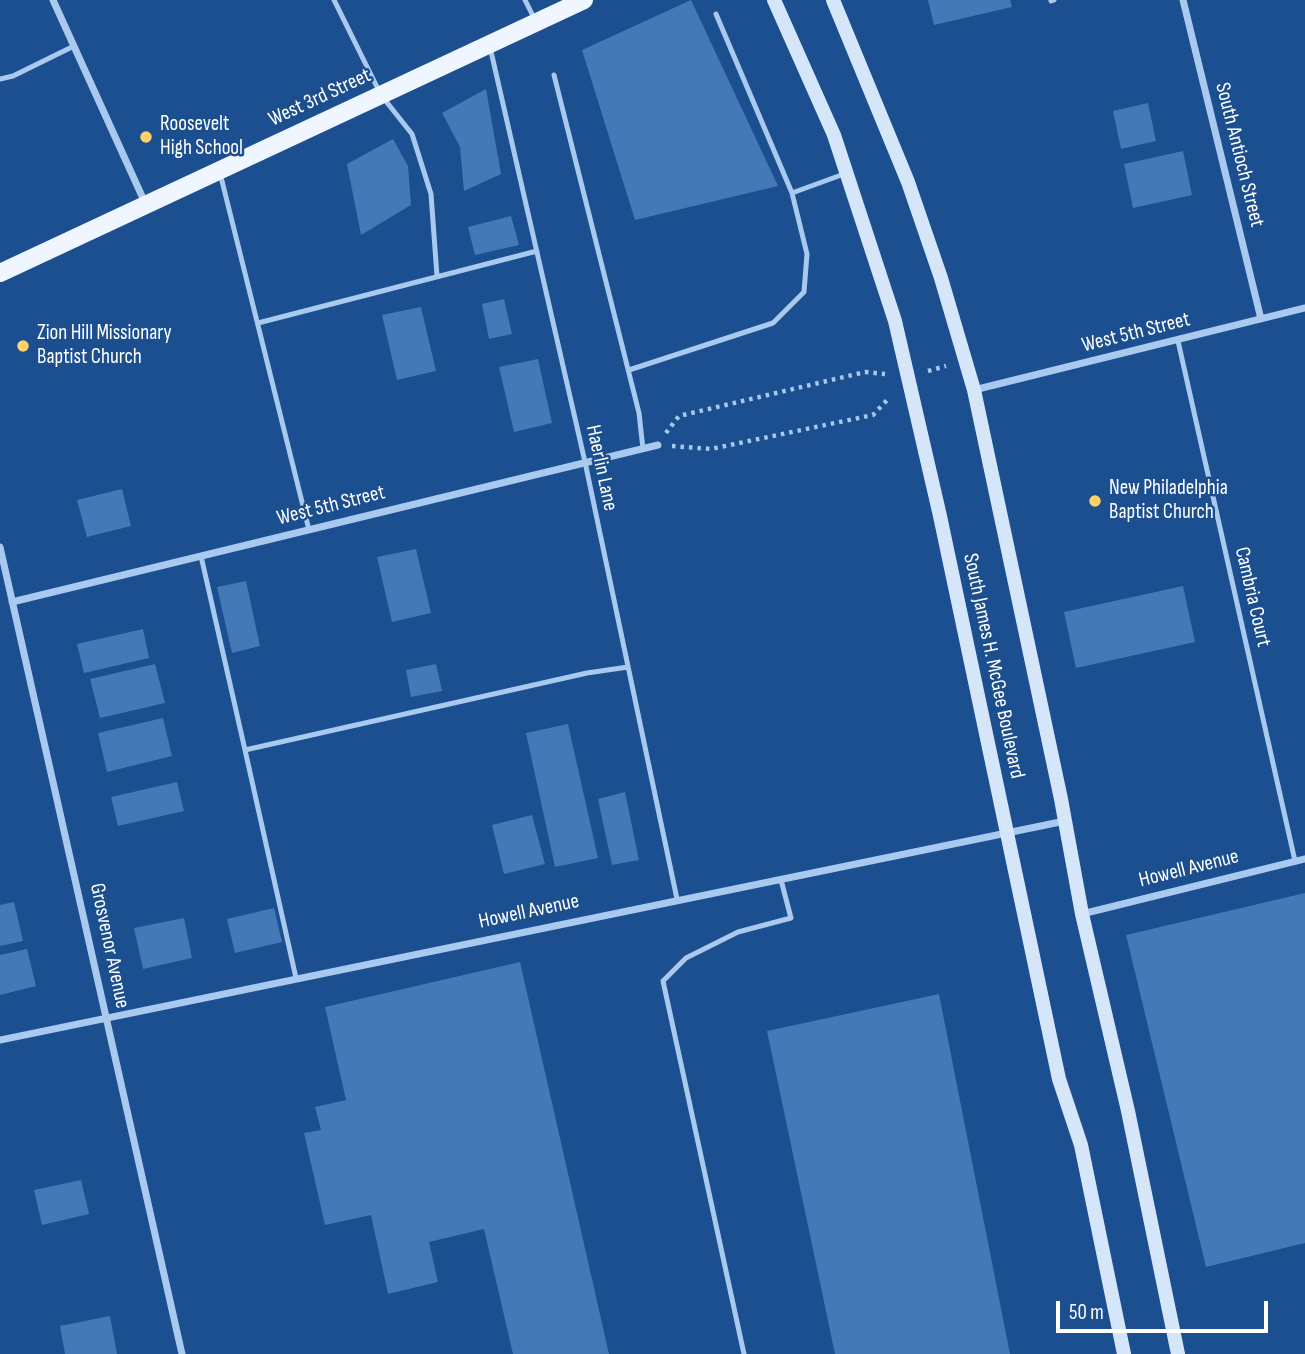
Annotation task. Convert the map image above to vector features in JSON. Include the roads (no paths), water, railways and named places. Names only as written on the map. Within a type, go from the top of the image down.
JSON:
[{"type":"main road","name":"West 3rd Street","points":[[0,273],[584,0]]},
{"type":"main road","name":"South James H. McGee Boulevard","points":[[775,0],[804,62],[847,174],[873,249],[908,377],[1059,1079],[1081,1145],[1124,1354]]},
{"type":"main road","name":"South James H. McGee Boulevard","points":[[833,0],[908,182],[967,360],[1065,821],[1082,914],[1128,1111],[1178,1354]]},
{"type":"street","points":[[53,0],[146,205]]},
{"type":"street","name":"South Antioch Street","points":[[1183,0],[1261,319]]},
{"type":"street","name":"West 5th Street","points":[[974,390],[1305,308]]},
{"type":"street","name":"West 5th Street","points":[[12,602],[657,445]]},
{"type":"street","name":"Grosvenor Avenue","points":[[0,547],[182,1354]]},
{"type":"street","name":"Howell Avenue","points":[[0,1040],[1065,821]]},
{"type":"street","name":"Howell Avenue","points":[[1082,914],[1305,859]]},
{"type":"lane","points":[[334,0],[381,95],[412,134],[427,182],[437,276]]},
{"type":"lane","points":[[525,0],[536,23]]},
{"type":"lane","points":[[629,370],[773,323],[804,292],[807,254],[792,193],[716,14]]},
{"type":"lane","name":"Haerlin Lane","points":[[489,44],[585,462],[677,899]]},
{"type":"lane","points":[[0,79],[13,76],[74,46]]},
{"type":"lane","points":[[554,75],[629,370],[639,413],[643,449]]},
{"type":"lane","points":[[220,171],[309,530]]},
{"type":"lane","points":[[792,193],[847,174]]},
{"type":"lane","points":[[258,323],[537,251]]},
{"type":"lane","name":"Cambria Court","points":[[1178,341],[1295,861]]},
{"type":"lane","points":[[201,556],[296,978]]},
{"type":"lane","points":[[245,750],[587,673],[628,667]]},
{"type":"lane","points":[[744,1354],[663,981],[686,958],[728,937],[791,918],[781,880]]},
{"type":"place","name":"Roosevelt High School","points":[[146,137]]},
{"type":"place","name":"Zion Hill Missionary Baptist Church","points":[[23,346]]},
{"type":"place","name":"New Philadelphia Baptist Church","points":[[1095,501]]}]
